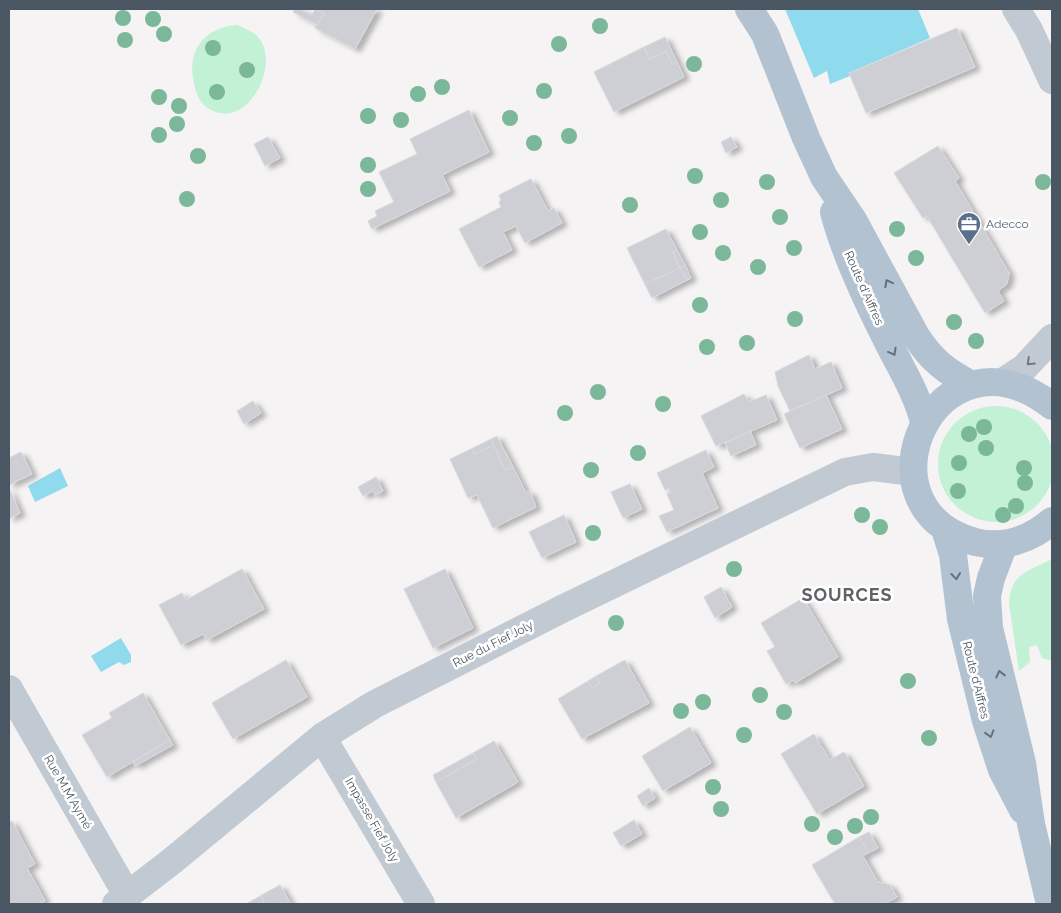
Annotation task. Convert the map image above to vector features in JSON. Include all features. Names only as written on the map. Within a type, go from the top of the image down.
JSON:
[{"type":"main road","name":"Route d'Aiffres","points":[[749,9],[763,22],[806,138],[824,177],[853,220],[926,352],[939,366],[972,385]]},
{"type":"main road","name":"Route d'Aiffres","points":[[824,177],[836,222],[890,346],[910,382],[924,422]]},
{"type":"main road","points":[[1052,406],[1038,395],[1021,386],[1003,382],[972,385],[954,393],[937,406],[924,422],[917,439],[913,472],[920,496],[930,514],[945,528],[964,538],[984,544],[1004,544],[1038,532],[1052,521]]},
{"type":"main road","name":"Route d'Aiffres","points":[[945,528],[953,555],[961,619],[986,721],[1002,770],[1031,824]]},
{"type":"main road","name":"Route d'Aiffres","points":[[1004,544],[991,578],[987,612],[997,662],[1022,763],[1031,824],[1050,904]]},
{"type":"street","points":[[1016,9],[1029,30],[1052,80]]},
{"type":"street","points":[[1003,382],[1024,368],[1052,338]]},
{"type":"street","name":"Rue du Fief Joly","points":[[121,900],[322,737],[375,704],[564,608],[845,472],[873,467],[913,472]]},
{"type":"street","name":"Rue M.M Aymé","points":[[9,688],[16,719],[121,900]]},
{"type":"street","name":"Impasse Fief Joly","points":[[322,737],[421,904]]},
{"type":"green space","points":[[237,25],[257,36],[264,47],[266,60],[264,75],[258,90],[249,102],[238,110],[225,114],[211,110],[198,97],[192,67],[197,49],[202,41],[217,30]]},
{"type":"green space","points":[[996,406],[1018,410],[1037,423],[1050,442],[1054,464],[1050,486],[1037,505],[1018,518],[996,522],[974,518],[955,505],[942,486],[938,464],[942,442],[955,423],[974,410]]},
{"type":"green space","points":[[1052,559],[1052,658],[1049,660],[1042,658],[1037,645],[1029,647],[1030,662],[1019,671],[1009,604],[1010,593],[1017,579],[1023,574]]},
{"type":"water","points":[[785,9],[918,9],[930,38],[849,73],[850,76],[830,84],[827,71],[814,78]]},
{"type":"water","points":[[60,468],[68,486],[35,502],[28,486]]},
{"type":"water","points":[[121,638],[131,655],[131,662],[124,665],[119,662],[101,672],[91,656]]},
{"type":"building","points":[[295,9],[300,9],[312,15],[315,9],[324,13],[317,25],[293,12]]},
{"type":"building","points":[[316,9],[377,9],[355,49],[315,28],[324,13]]},
{"type":"building","points":[[957,28],[975,67],[866,113],[849,73]]},
{"type":"building","points":[[665,37],[677,62],[672,64],[666,51],[649,59],[644,47]]},
{"type":"building","points":[[644,47],[649,59],[666,51],[672,64],[677,62],[684,77],[614,112],[594,72]]},
{"type":"building","points":[[469,110],[489,152],[442,175],[450,191],[372,229],[368,221],[377,216],[375,211],[394,202],[379,172],[417,154],[410,139]]},
{"type":"building","points":[[268,137],[280,158],[265,166],[254,144]]},
{"type":"building","points":[[731,137],[737,147],[726,153],[721,142]]},
{"type":"building","name":"Adecco","points":[[938,146],[959,178],[955,181],[1009,273],[1007,284],[998,291],[1004,301],[985,313],[927,216],[923,218],[894,173]]},
{"type":"building","points":[[531,179],[548,211],[554,208],[562,223],[525,243],[516,226],[503,232],[512,250],[479,267],[459,229],[501,207],[499,195]]},
{"type":"building","points":[[666,229],[677,250],[673,252],[680,268],[645,284],[627,248]]},
{"type":"building","points":[[677,250],[685,265],[680,268],[673,252]]},
{"type":"building","points":[[685,265],[691,278],[687,280],[680,268]]},
{"type":"building","points":[[680,268],[687,280],[652,298],[645,284]]},
{"type":"building","points":[[809,355],[815,369],[831,362],[842,388],[790,411],[778,386],[775,372]]},
{"type":"building","points":[[744,394],[749,402],[766,395],[777,420],[716,446],[701,416]]},
{"type":"building","points":[[826,395],[842,429],[800,448],[784,414]]},
{"type":"building","points":[[253,401],[261,413],[244,424],[237,411]]},
{"type":"building","points":[[750,431],[756,445],[731,456],[725,443]]},
{"type":"building","points":[[497,436],[513,467],[505,470],[491,439]]},
{"type":"building","points":[[491,439],[494,445],[474,454],[471,449]]},
{"type":"building","points":[[494,445],[505,470],[513,467],[526,493],[530,491],[536,507],[493,528],[477,495],[468,498],[450,459],[471,449],[474,454]]},
{"type":"building","points":[[706,450],[714,467],[702,473],[718,508],[667,532],[659,516],[674,510],[667,494],[671,492],[669,488],[665,490],[657,473]]},
{"type":"building","points":[[21,452],[32,474],[9,485],[9,458]]},
{"type":"building","points":[[376,477],[383,491],[375,495],[373,491],[363,496],[358,487]]},
{"type":"building","points":[[630,484],[642,509],[623,518],[611,492]]},
{"type":"building","points":[[9,488],[20,513],[9,519]]},
{"type":"building","points":[[564,515],[576,542],[542,558],[529,532]]},
{"type":"building","points":[[242,569],[264,609],[207,640],[203,634],[181,645],[159,605],[182,593],[186,600]]},
{"type":"building","points":[[445,569],[473,628],[433,648],[404,589]]},
{"type":"building","points":[[721,587],[732,607],[715,618],[704,597]]},
{"type":"building","points":[[803,598],[838,657],[795,683],[793,680],[786,684],[767,651],[775,647],[761,623]]},
{"type":"building","points":[[286,660],[307,697],[233,739],[212,703]]},
{"type":"building","points":[[625,660],[649,703],[582,739],[558,699],[588,681],[592,688],[600,683],[596,676]]},
{"type":"building","points":[[596,676],[600,683],[592,688],[588,681]]},
{"type":"building","points":[[143,693],[170,740],[107,777],[82,735],[112,718],[109,713]]},
{"type":"building","points":[[690,727],[711,763],[663,791],[642,756]]},
{"type":"building","points":[[814,734],[830,760],[844,752],[864,786],[817,814],[781,754]]},
{"type":"building","points":[[170,740],[173,745],[135,766],[133,761]]},
{"type":"building","points":[[494,741],[518,782],[456,818],[436,782],[477,759],[473,753]]},
{"type":"building","points":[[473,753],[477,759],[436,782],[433,775]]},
{"type":"building","points":[[649,788],[655,798],[643,806],[637,796]]},
{"type":"building","points":[[634,820],[642,834],[621,846],[613,833]]},
{"type":"building","points":[[12,821],[35,864],[27,868],[45,901],[38,904],[9,904],[9,822]]},
{"type":"building","points":[[869,832],[878,848],[868,853],[859,837]]},
{"type":"building","points":[[859,837],[868,853],[863,856],[878,882],[890,885],[897,897],[884,904],[835,904],[812,865]]},
{"type":"building","points":[[280,885],[291,904],[260,904],[264,902],[260,896]]},
{"type":"building","points":[[260,896],[264,902],[260,904],[246,904]]},
{"type":"place","name":"Adecco","points":[[969,245]]},
{"type":"district","name":"SOURCES","points":[[847,594]]}]
